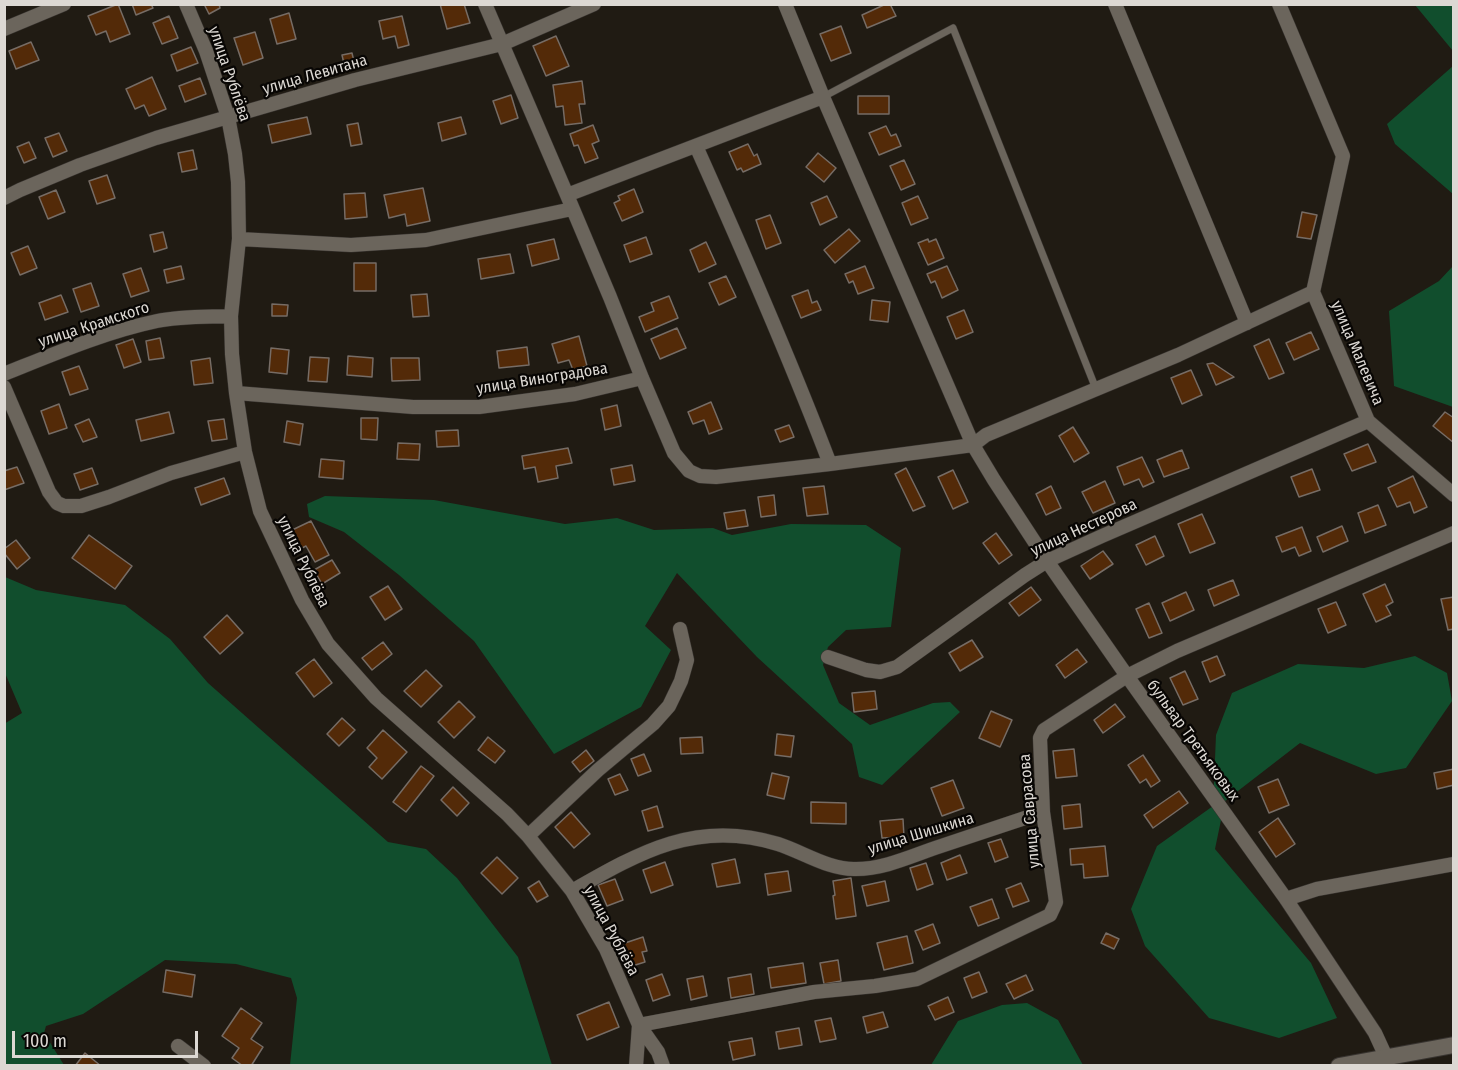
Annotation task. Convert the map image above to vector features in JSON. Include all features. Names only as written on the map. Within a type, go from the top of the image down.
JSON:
[{"type":"street","points":[[4,28],[64,4]]},
{"type":"street","name":"улица Рублёва","points":[[186,4],[206,51],[228,117],[235,154],[239,239],[231,316],[232,354],[245,452],[260,511],[302,600],[328,644],[376,698],[507,814],[528,836],[572,891],[606,949],[639,1025],[658,1052],[663,1065]]},
{"type":"street","points":[[485,4],[674,453],[689,471],[700,476],[716,477],[973,445],[986,435],[1178,356],[1313,292],[1343,156],[1279,4]]},
{"type":"street","name":"улица Левитана","points":[[4,198],[80,165],[134,145],[356,80],[502,44],[594,4]]},
{"type":"street","name":"бульвар Третьяковых","points":[[786,4],[823,97],[973,445],[1047,561],[1286,899],[1375,1034],[1386,1057]]},
{"type":"street","points":[[1115,4],[1247,323]]},
{"type":"street","points":[[567,195],[823,97]]},
{"type":"street","points":[[696,146],[800,386],[830,464]]},
{"type":"street","points":[[239,239],[351,245],[426,240],[572,209]]},
{"type":"street","name":"улица Малевича","points":[[1313,292],[1368,422],[1454,495]]},
{"type":"street","name":"улица Крамского","points":[[4,374],[69,348],[159,321],[231,316]]},
{"type":"street","name":"улица Виноградова","points":[[236,393],[413,408],[479,407],[575,394],[642,378]]},
{"type":"street","points":[[4,387],[49,492],[57,503],[64,506],[81,506],[171,473],[245,452]]},
{"type":"street","name":"улица Нестерова","points":[[828,657],[866,670],[880,672],[897,667],[1047,561],[1144,517],[1368,422]]},
{"type":"street","name":"улица Саврасова","points":[[639,1025],[814,992],[917,979],[1050,915],[1056,902],[1043,812],[1040,738],[1044,730],[1126,675],[1454,533]]},
{"type":"street","points":[[528,836],[598,770],[653,724],[669,705],[681,681],[687,660],[680,629]]},
{"type":"street","name":"улица Шишкина","points":[[572,891],[660,846],[687,838],[714,834],[744,836],[778,844],[835,866],[855,869],[883,866],[1043,812]]},
{"type":"street","points":[[1286,899],[1317,889],[1454,864]]},
{"type":"street","points":[[636,1065],[639,1025]]},
{"type":"street","points":[[1342,1065],[1454,1045]]},
{"type":"street","points":[[178,1046],[204,1065]]},
{"type":"lane","points":[[823,97],[953,28],[1096,390]]},
{"type":"green space","points":[[1415,5],[1453,5],[1453,51]]},
{"type":"green space","points":[[1453,66],[1453,194],[1395,144],[1387,124]]},
{"type":"green space","points":[[1453,266],[1453,407],[1394,386],[1389,311],[1439,281]]},
{"type":"green space","points":[[325,496],[434,500],[565,524],[617,518],[654,530],[713,528],[732,535],[791,524],[866,525],[901,548],[891,627],[846,630],[828,647],[823,665],[839,703],[870,725],[933,703],[950,702],[960,712],[882,785],[859,777],[852,744],[757,657],[677,573],[645,626],[671,650],[641,707],[554,754],[474,641],[399,575],[344,532],[309,517],[307,504]]},
{"type":"green space","points":[[5,577],[36,590],[125,605],[170,639],[208,683],[388,842],[426,849],[457,878],[518,957],[552,1065],[290,1065],[297,998],[291,978],[236,964],[165,960],[83,1014],[46,1026],[44,1033],[64,1065],[5,1065],[4,724],[22,713],[5,673]]},
{"type":"green space","points":[[1415,656],[1447,673],[1452,701],[1406,768],[1376,774],[1300,743],[1225,801],[1215,849],[1311,963],[1337,1018],[1279,1038],[1209,1018],[1145,946],[1131,909],[1157,846],[1213,806],[1216,735],[1232,693],[1298,664],[1364,668]]},
{"type":"green space","points":[[1027,1003],[1058,1020],[1083,1065],[931,1065],[958,1021],[1002,1005]]},
{"type":"building","points":[[118,4],[130,34],[110,42],[106,31],[96,35],[88,16]]},
{"type":"building","points":[[132,4],[151,4],[153,8],[136,15]]},
{"type":"building","points":[[204,4],[219,4],[220,8],[209,14]]},
{"type":"building","points":[[440,4],[464,4],[470,23],[447,29]]},
{"type":"building","points":[[890,4],[896,16],[867,28],[862,15]]},
{"type":"building","points":[[289,13],[296,39],[277,44],[270,19]]},
{"type":"building","points":[[169,16],[178,38],[162,44],[153,23]]},
{"type":"building","points":[[402,16],[409,45],[398,48],[395,36],[383,39],[379,21]]},
{"type":"building","points":[[841,26],[851,53],[831,61],[820,34]]},
{"type":"building","points":[[255,32],[263,58],[243,65],[234,38]]},
{"type":"building","points":[[556,36],[569,66],[546,76],[533,46]]},
{"type":"building","points":[[31,42],[39,60],[16,69],[9,51]]},
{"type":"building","points":[[191,47],[198,63],[177,71],[171,55]]},
{"type":"building","points":[[352,53],[355,66],[345,68],[342,55]]},
{"type":"building","points":[[152,77],[166,109],[149,116],[144,105],[135,109],[126,89]]},
{"type":"building","points":[[200,78],[206,94],[185,102],[179,86]]},
{"type":"building","points":[[582,81],[585,104],[579,104],[582,123],[565,125],[563,106],[556,107],[553,85]]},
{"type":"building","points":[[511,95],[518,118],[501,124],[493,101]]},
{"type":"building","points":[[858,96],[889,96],[889,114],[858,114]]},
{"type":"building","points":[[307,117],[311,134],[272,143],[268,125]]},
{"type":"building","points":[[461,117],[466,134],[442,141],[438,123]]},
{"type":"building","points":[[358,123],[362,144],[351,146],[347,125]]},
{"type":"building","points":[[593,125],[599,141],[592,144],[598,158],[585,163],[578,145],[574,146],[570,134]]},
{"type":"building","points":[[886,126],[891,136],[896,134],[901,146],[879,155],[869,133]]},
{"type":"building","points":[[59,133],[67,151],[53,157],[45,138]]},
{"type":"building","points":[[29,142],[36,158],[24,163],[17,147]]},
{"type":"building","points":[[748,144],[754,156],[757,154],[761,164],[743,172],[741,168],[737,170],[729,152]]},
{"type":"building","points":[[193,150],[197,169],[182,172],[178,153]]},
{"type":"building","points":[[818,153],[836,168],[824,182],[806,167]]},
{"type":"building","points":[[904,160],[915,184],[901,190],[890,166]]},
{"type":"building","points":[[107,175],[115,198],[97,204],[89,181]]},
{"type":"building","points":[[423,188],[430,221],[407,226],[405,214],[389,218],[384,195]]},
{"type":"building","points":[[634,189],[643,212],[622,221],[614,203],[620,200],[618,196]]},
{"type":"building","points":[[56,190],[65,212],[48,219],[39,197]]},
{"type":"building","points":[[365,193],[367,217],[345,219],[344,194]]},
{"type":"building","points":[[827,196],[837,217],[820,225],[811,203]]},
{"type":"building","points":[[918,196],[928,218],[911,225],[902,203]]},
{"type":"building","points":[[1302,212],[1317,215],[1311,239],[1297,237]]},
{"type":"building","points":[[770,215],[781,243],[766,249],[756,220]]},
{"type":"building","points":[[849,229],[860,241],[835,263],[824,250]]},
{"type":"building","points":[[163,232],[167,248],[154,252],[150,235]]},
{"type":"building","points":[[646,237],[652,254],[630,262],[624,245]]},
{"type":"building","points":[[554,239],[559,259],[532,266],[527,245]]},
{"type":"building","points":[[928,239],[929,242],[936,239],[944,258],[928,265],[918,243]]},
{"type":"building","points":[[706,242],[716,264],[699,272],[690,250]]},
{"type":"building","points":[[28,246],[37,268],[20,275],[11,253]]},
{"type":"building","points":[[510,254],[514,273],[481,279],[478,259]]},
{"type":"building","points":[[354,263],[376,263],[376,291],[354,291]]},
{"type":"building","points":[[181,266],[184,279],[167,283],[164,270]]},
{"type":"building","points":[[865,266],[874,288],[858,294],[853,281],[849,283],[845,274]]},
{"type":"building","points":[[947,266],[958,290],[942,298],[935,281],[931,283],[927,274]]},
{"type":"building","points":[[141,268],[149,291],[131,297],[123,274]]},
{"type":"building","points":[[726,276],[736,297],[719,305],[709,283]]},
{"type":"building","points":[[91,283],[99,306],[81,312],[73,289]]},
{"type":"building","points":[[808,290],[812,303],[817,301],[821,310],[801,318],[792,296]]},
{"type":"building","points":[[427,294],[429,316],[413,317],[411,295]]},
{"type":"building","points":[[61,295],[68,312],[45,320],[39,303]]},
{"type":"building","points":[[669,296],[678,318],[645,332],[639,317],[654,311],[651,303]]},
{"type":"building","points":[[872,300],[890,302],[888,322],[870,320]]},
{"type":"building","points":[[272,304],[288,305],[287,316],[272,316]]},
{"type":"building","points":[[964,310],[973,332],[956,339],[947,317]]},
{"type":"building","points":[[677,328],[686,348],[660,359],[651,339]]},
{"type":"building","points":[[1311,332],[1319,349],[1294,360],[1286,343]]},
{"type":"building","points":[[579,336],[587,366],[573,370],[569,360],[558,363],[552,344]]},
{"type":"building","points":[[160,338],[164,358],[149,360],[146,341]]},
{"type":"building","points":[[133,339],[141,362],[124,368],[116,345]]},
{"type":"building","points":[[1269,339],[1284,373],[1269,379],[1254,346]]},
{"type":"building","points":[[527,347],[529,365],[499,368],[497,351]]},
{"type":"building","points":[[271,348],[289,350],[287,374],[269,372]]},
{"type":"building","points":[[348,356],[373,358],[372,377],[347,375]]},
{"type":"building","points":[[310,357],[329,358],[327,382],[308,381]]},
{"type":"building","points":[[210,358],[213,383],[194,385],[191,361]]},
{"type":"building","points":[[391,358],[419,358],[420,380],[392,381]]},
{"type":"building","points":[[1213,363],[1234,377],[1216,385],[1207,364]]},
{"type":"building","points":[[79,366],[88,389],[70,395],[62,372]]},
{"type":"building","points":[[1191,370],[1202,395],[1182,404],[1171,378]]},
{"type":"building","points":[[711,402],[722,429],[709,434],[704,420],[693,424],[688,412]]},
{"type":"building","points":[[59,404],[67,428],[49,434],[41,411]]},
{"type":"building","points":[[617,405],[621,426],[605,430],[601,409]]},
{"type":"building","points":[[169,412],[174,433],[141,441],[136,420]]},
{"type":"building","points":[[1445,412],[1454,418],[1454,443],[1433,426]]},
{"type":"building","points":[[361,418],[378,418],[377,440],[361,439]]},
{"type":"building","points":[[89,419],[97,437],[83,442],[75,425]]},
{"type":"building","points":[[224,419],[227,439],[212,441],[208,421]]},
{"type":"building","points":[[287,421],[303,424],[300,445],[284,442]]},
{"type":"building","points":[[789,425],[794,437],[780,442],[775,430]]},
{"type":"building","points":[[1073,427],[1089,453],[1074,462],[1059,436]]},
{"type":"building","points":[[458,430],[459,446],[437,447],[436,431]]},
{"type":"building","points":[[398,443],[420,444],[419,460],[397,459]]},
{"type":"building","points":[[1368,444],[1376,462],[1352,471],[1344,454]]},
{"type":"building","points":[[568,448],[572,463],[556,466],[558,478],[538,482],[535,467],[524,469],[522,456]]},
{"type":"building","points":[[1182,450],[1189,468],[1164,477],[1157,460]]},
{"type":"building","points":[[1142,457],[1154,482],[1143,487],[1139,479],[1124,485],[1117,467]]},
{"type":"building","points":[[321,459],[344,461],[343,479],[319,477]]},
{"type":"building","points":[[632,465],[635,481],[614,485],[611,469]]},
{"type":"building","points":[[17,467],[24,483],[4,490],[4,471]]},
{"type":"building","points":[[92,468],[98,484],[80,490],[74,474]]},
{"type":"building","points":[[906,468],[925,506],[913,511],[895,474]]},
{"type":"building","points":[[1312,469],[1320,490],[1299,497],[1291,477]]},
{"type":"building","points":[[953,470],[968,502],[953,509],[938,477]]},
{"type":"building","points":[[1413,476],[1427,507],[1414,513],[1410,502],[1397,507],[1388,488]]},
{"type":"building","points":[[224,478],[230,494],[201,505],[195,488]]},
{"type":"building","points":[[1105,481],[1115,503],[1093,513],[1082,492]]},
{"type":"building","points":[[824,486],[828,514],[807,516],[803,488]]},
{"type":"building","points":[[1051,486],[1061,508],[1046,515],[1036,494]]},
{"type":"building","points":[[774,495],[776,515],[761,517],[758,497]]},
{"type":"building","points":[[1378,505],[1386,525],[1365,533],[1358,513]]},
{"type":"building","points":[[745,510],[748,526],[727,529],[724,513]]},
{"type":"building","points":[[1202,514],[1215,543],[1190,553],[1178,524]]},
{"type":"building","points":[[311,521],[329,555],[315,562],[306,546],[298,550],[288,532]]},
{"type":"building","points":[[1342,526],[1348,541],[1323,552],[1317,537]]},
{"type":"building","points":[[1302,527],[1311,551],[1299,556],[1295,547],[1282,552],[1276,537]]},
{"type":"building","points":[[996,533],[1012,555],[999,564],[983,543]]},
{"type":"building","points":[[89,535],[132,566],[115,589],[72,558]]},
{"type":"building","points":[[1155,536],[1164,556],[1146,565],[1136,545]]},
{"type":"building","points":[[16,540],[30,558],[17,569],[4,553],[4,549]]},
{"type":"building","points":[[1103,551],[1113,564],[1090,579],[1081,566]]},
{"type":"building","points":[[332,560],[340,573],[322,584],[314,570]]},
{"type":"building","points":[[1233,580],[1239,595],[1214,606],[1208,590]]},
{"type":"building","points":[[1385,584],[1393,602],[1386,606],[1391,615],[1376,622],[1363,594]]},
{"type":"building","points":[[388,586],[402,609],[385,620],[370,597]]},
{"type":"building","points":[[1031,587],[1041,600],[1019,616],[1009,603]]},
{"type":"building","points":[[1186,592],[1194,610],[1170,621],[1162,603]]},
{"type":"building","points":[[1454,597],[1454,629],[1448,630],[1441,599]]},
{"type":"building","points":[[1336,602],[1346,625],[1328,633],[1318,609]]},
{"type":"building","points":[[1149,603],[1162,633],[1149,638],[1136,609]]},
{"type":"building","points":[[227,615],[243,633],[220,654],[204,637]]},
{"type":"building","points":[[972,640],[983,657],[960,671],[949,653]]},
{"type":"building","points":[[383,642],[392,654],[372,670],[362,658]]},
{"type":"building","points":[[1077,649],[1087,662],[1065,678],[1056,665]]},
{"type":"building","points":[[1217,656],[1225,675],[1210,682],[1202,662]]},
{"type":"building","points":[[314,659],[332,683],[314,697],[296,673]]},
{"type":"building","points":[[426,670],[442,686],[421,707],[404,691]]},
{"type":"building","points":[[1185,671],[1198,699],[1183,705],[1170,678]]},
{"type":"building","points":[[875,691],[877,709],[854,712],[852,693]]},
{"type":"building","points":[[459,701],[475,717],[454,738],[438,722]]},
{"type":"building","points":[[1115,704],[1125,717],[1103,733],[1094,720]]},
{"type":"building","points":[[991,711],[1012,720],[1000,747],[979,738]]},
{"type":"building","points":[[342,718],[355,730],[339,746],[327,734]]},
{"type":"building","points":[[383,730],[407,752],[382,779],[369,767],[377,758],[367,748]]},
{"type":"building","points":[[777,734],[794,736],[791,757],[775,755]]},
{"type":"building","points":[[488,737],[505,751],[495,763],[478,750]]},
{"type":"building","points":[[702,737],[703,753],[681,754],[680,738]]},
{"type":"building","points":[[1074,749],[1077,776],[1056,778],[1053,751]]},
{"type":"building","points":[[586,750],[594,761],[580,772],[572,762]]},
{"type":"building","points":[[644,754],[651,771],[638,776],[631,759]]},
{"type":"building","points":[[1143,755],[1160,781],[1151,787],[1146,779],[1140,783],[1128,765]]},
{"type":"building","points":[[421,766],[434,776],[406,812],[393,802]]},
{"type":"building","points":[[1454,769],[1454,785],[1437,789],[1434,773]]},
{"type":"building","points":[[772,773],[789,777],[784,799],[767,795]]},
{"type":"building","points":[[620,774],[628,790],[615,795],[608,779]]},
{"type":"building","points":[[1278,779],[1289,805],[1269,813],[1258,787]]},
{"type":"building","points":[[953,780],[964,808],[942,816],[931,788]]},
{"type":"building","points":[[453,787],[469,803],[457,816],[441,800]]},
{"type":"building","points":[[1179,791],[1188,803],[1153,828],[1144,815]]},
{"type":"building","points":[[811,802],[846,803],[846,824],[811,823]]},
{"type":"building","points":[[1080,804],[1082,827],[1064,829],[1062,806]]},
{"type":"building","points":[[657,806],[663,827],[648,831],[642,811]]},
{"type":"building","points":[[571,812],[590,834],[574,848],[555,827]]},
{"type":"building","points":[[1278,818],[1295,844],[1276,857],[1259,832]]},
{"type":"building","points":[[903,819],[904,837],[882,838],[880,821]]},
{"type":"building","points":[[1001,839],[1008,857],[995,862],[988,843]]},
{"type":"building","points":[[1105,846],[1108,876],[1084,878],[1083,864],[1071,865],[1070,849]]},
{"type":"building","points":[[960,855],[967,873],[947,880],[941,863]]},
{"type":"building","points":[[497,857],[518,878],[502,894],[481,873]]},
{"type":"building","points":[[735,859],[740,883],[717,887],[712,864]]},
{"type":"building","points":[[665,862],[673,885],[651,893],[643,870]]},
{"type":"building","points":[[926,863],[933,884],[917,890],[910,868]]},
{"type":"building","points":[[788,871],[791,891],[768,895],[765,874]]},
{"type":"building","points":[[851,878],[856,916],[836,919],[833,881]]},
{"type":"building","points":[[615,879],[623,900],[607,906],[598,885]]},
{"type":"building","points":[[539,881],[548,896],[537,902],[528,888]]},
{"type":"building","points":[[885,881],[889,901],[867,906],[862,886]]},
{"type":"building","points":[[1021,883],[1029,901],[1013,907],[1006,889]]},
{"type":"building","points":[[992,899],[999,918],[978,926],[970,907]]},
{"type":"building","points":[[933,924],[940,943],[923,950],[915,931]]},
{"type":"building","points":[[1106,933],[1119,939],[1114,949],[1101,943]]},
{"type":"building","points":[[907,936],[913,963],[884,970],[877,943]]},
{"type":"building","points":[[643,937],[647,951],[642,952],[645,962],[629,967],[622,944]]},
{"type":"building","points":[[838,960],[841,981],[824,984],[820,963]]},
{"type":"building","points":[[803,963],[806,983],[771,988],[768,968]]},
{"type":"building","points":[[166,970],[195,975],[192,997],[163,992]]},
{"type":"building","points":[[979,972],[987,992],[972,998],[964,978]]},
{"type":"building","points":[[662,974],[670,995],[653,1001],[646,980]]},
{"type":"building","points":[[751,974],[754,994],[731,998],[728,978]]},
{"type":"building","points":[[1026,975],[1033,990],[1014,999],[1006,984]]},
{"type":"building","points":[[703,976],[707,996],[691,1000],[687,979]]},
{"type":"building","points":[[948,997],[954,1012],[935,1020],[928,1006]]},
{"type":"building","points":[[609,1002],[619,1027],[587,1040],[577,1015]]},
{"type":"building","points":[[241,1008],[262,1023],[251,1039],[263,1047],[251,1066],[243,1066],[232,1058],[239,1048],[222,1036]]},
{"type":"building","points":[[883,1012],[888,1027],[867,1033],[863,1017]]},
{"type":"building","points":[[831,1018],[836,1039],[820,1042],[815,1021]]},
{"type":"building","points":[[799,1028],[802,1045],[779,1049],[776,1032]]},
{"type":"building","points":[[752,1038],[755,1055],[733,1060],[729,1042]]},
{"type":"building","points":[[85,1053],[101,1066],[75,1066]]}]
